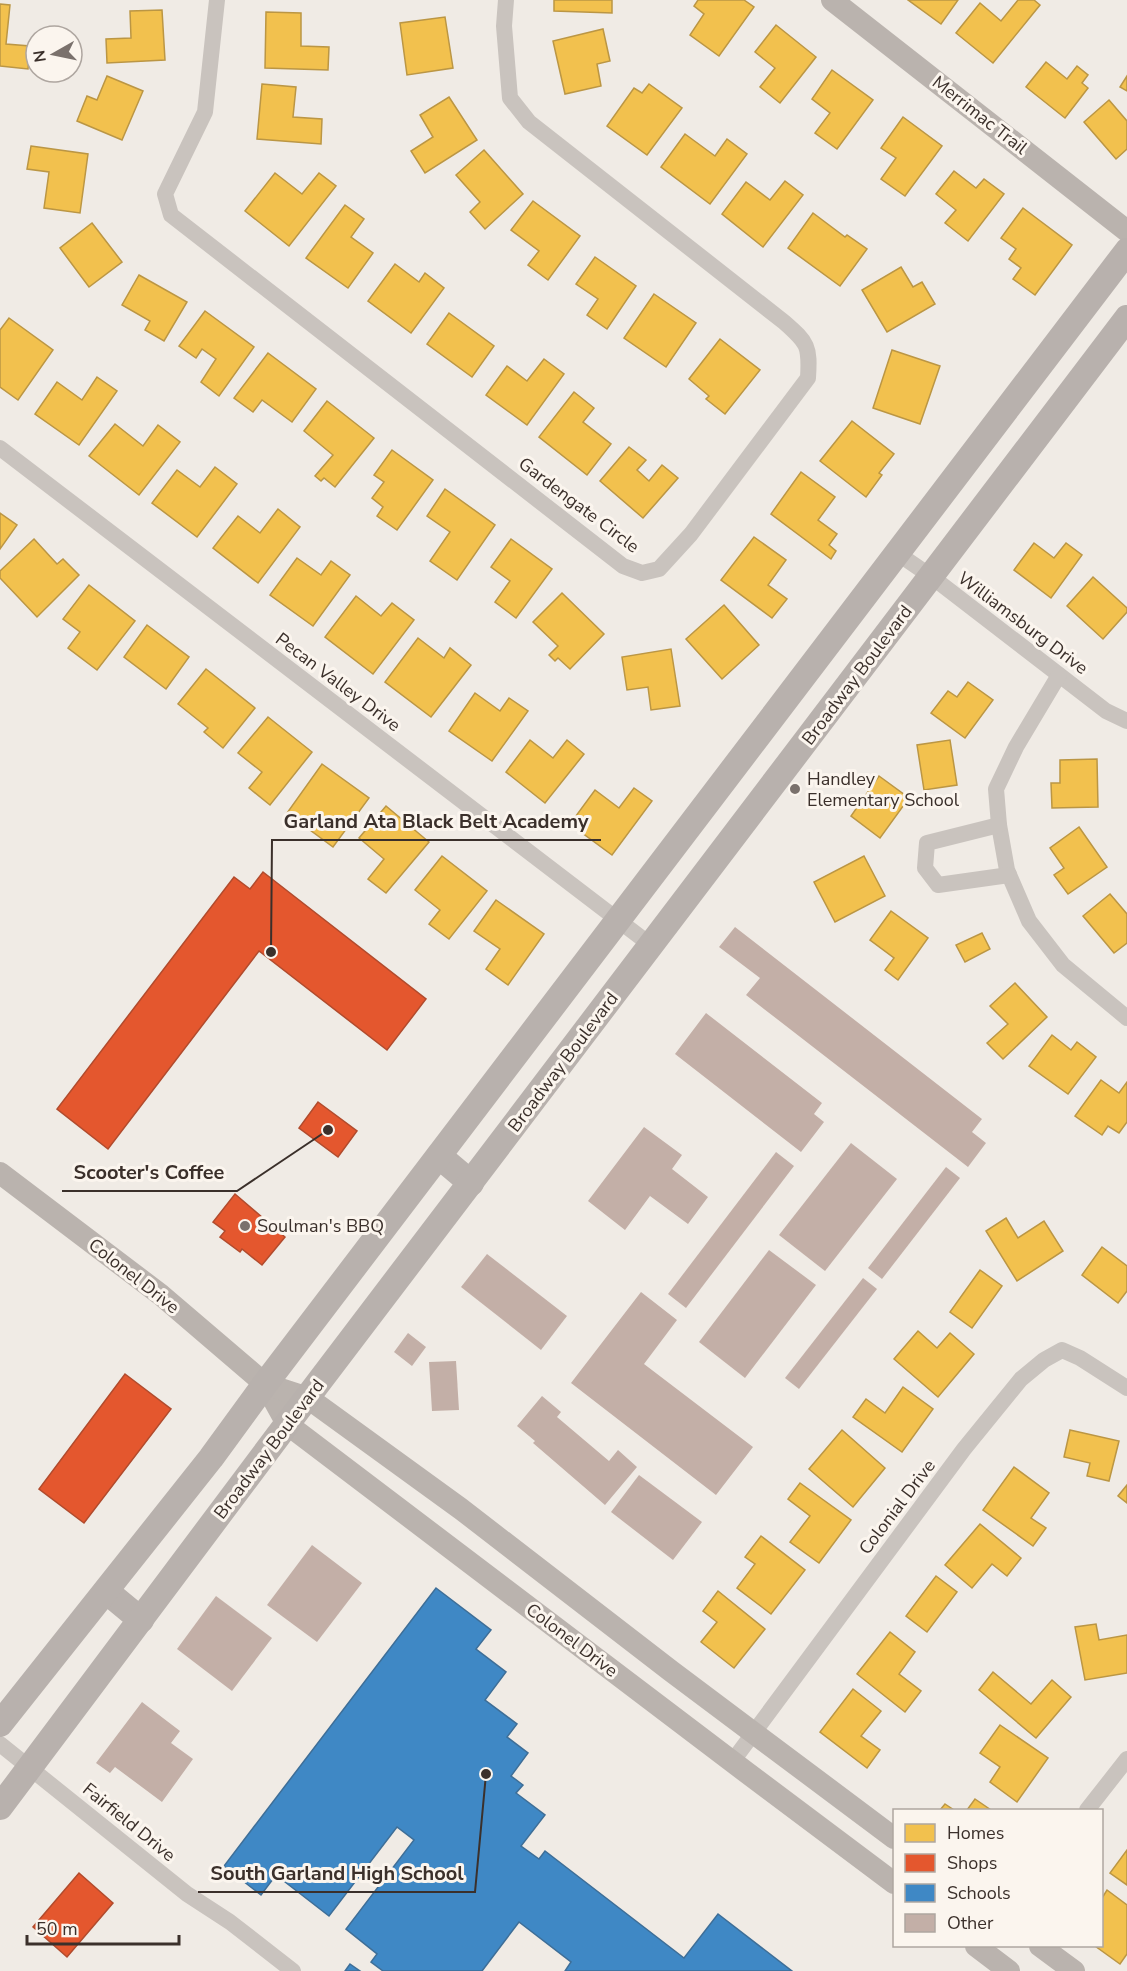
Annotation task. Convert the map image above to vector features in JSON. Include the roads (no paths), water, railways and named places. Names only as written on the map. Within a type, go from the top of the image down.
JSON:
[{"type":"main road","points":[[0,1724],[205,1466],[1127,251]]},
{"type":"main road","name":"Broadway Boulevard","points":[[0,1807],[287,1424],[1127,318]]},
{"type":"main road","points":[[439,1156],[471,1183]]},
{"type":"main road","points":[[106,1591],[141,1620]]},
{"type":"street","name":"Gardengate Circle","points":[[217,0],[205,112],[165,194],[171,215],[623,566],[642,573],[659,569],[692,534],[808,378],[809,357],[803,339],[784,322],[529,122],[510,98],[504,26],[506,0]]},
{"type":"street","name":"Merrimac Trail","points":[[832,0],[1127,231]]},
{"type":"street","name":"Pecan Valley Drive","points":[[0,448],[652,946]]},
{"type":"street","name":"Williamsburg Drive","points":[[897,553],[932,577],[1106,711],[1127,721]]},
{"type":"street","points":[[1059,675],[1016,747],[996,789],[999,825],[1009,875],[1029,921],[1063,965],[1127,1018]]},
{"type":"street","points":[[999,825],[927,843],[925,868],[938,885],[1009,875]]},
{"type":"street","name":"Colonel Drive","points":[[0,1173],[160,1295],[265,1384],[287,1424],[893,1882]]},
{"type":"street","name":"Colonial Drive","points":[[732,1762],[964,1449],[1021,1379],[1044,1360],[1062,1350],[1080,1358],[1127,1388]]},
{"type":"street","name":"Colonel Drive","points":[[265,1384],[308,1398],[461,1509],[893,1837]]},
{"type":"street","name":"Fairfield Drive","points":[[0,1744],[187,1894],[230,1922],[293,1971]]},
{"type":"street","points":[[1088,1809],[1127,1759]]},
{"type":"street","points":[[980,1947],[1009,1971]]},
{"type":"street","points":[[1041,1947],[1074,1971]]},
{"type":"place","name":"Handley Elementary School","points":[[795,789]]},
{"type":"place","name":"Garland Ata Black Belt Academy","points":[[271,952]]},
{"type":"place","name":"Scooter's Coffee","points":[[328,1130]]},
{"type":"place","name":"Soulman's BBQ","points":[[245,1226]]},
{"type":"place","name":"South Garland High School","points":[[486,1774]]}]
